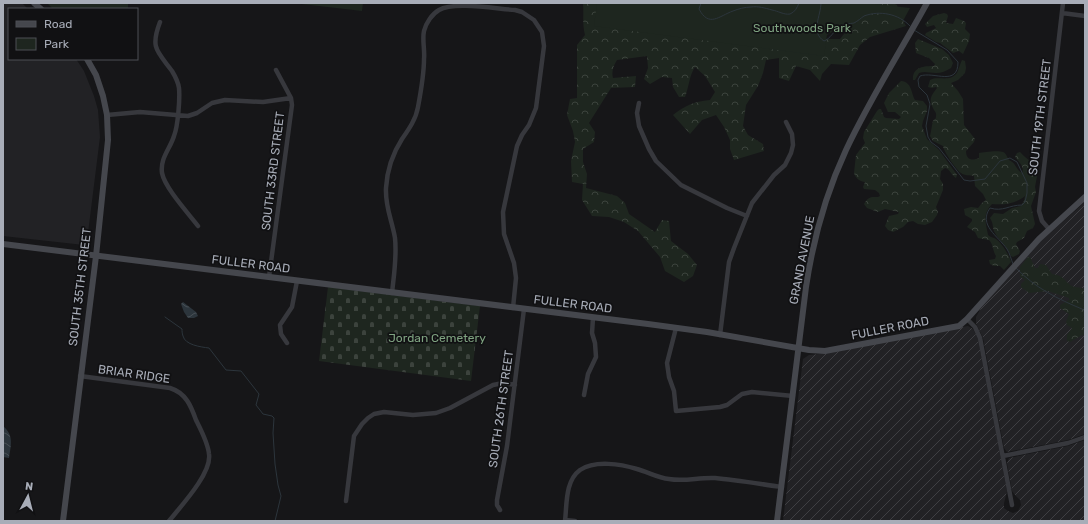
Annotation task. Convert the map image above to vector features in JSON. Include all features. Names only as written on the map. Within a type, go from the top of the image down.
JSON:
[{"type":"street","name":"GRAND AVENUE","points":[[778,521],[806,287],[812,254],[827,199],[845,151],[855,131],[927,3]]},
{"type":"street","name":"SOUTH 19TH STREET","points":[[1049,229],[1042,221],[1039,211],[1063,3]]},
{"type":"street","points":[[392,293],[396,249],[387,208],[387,177],[397,148],[413,122],[418,109],[424,59],[423,37],[426,24],[439,10],[449,6],[515,10],[522,12],[534,20],[544,39],[544,46],[536,108],[518,146],[503,212],[504,234],[514,263],[516,278],[513,308]]},
{"type":"street","points":[[1062,13],[1085,16]]},
{"type":"street","points":[[160,22],[155,36],[155,46],[174,75],[178,84],[179,94],[174,138],[162,162],[162,173],[166,183],[198,226]]},
{"type":"street","name":"SOUTH 35TH STREET","points":[[63,521],[96,256],[108,140],[107,115],[100,85],[88,60]]},
{"type":"street","name":"SOUTH 33RD STREET","points":[[270,277],[292,105],[291,98],[276,70]]},
{"type":"street","points":[[107,115],[140,112],[188,116],[212,104],[225,100],[263,102],[291,98]]},
{"type":"street","points":[[639,103],[637,113],[639,126],[656,161],[681,185],[727,208],[747,216]]},
{"type":"street","points":[[720,335],[729,262],[752,203],[774,175],[785,166],[790,156],[793,145],[792,134],[786,122]]},
{"type":"street","name":"FULLER ROAD","points":[[3,244],[676,328],[818,351],[843,348],[959,326],[1049,229],[1085,197]]},
{"type":"street","points":[[287,343],[280,334],[280,325],[292,308],[297,281]]},
{"type":"street","name":"SOUTH 26TH STREET","points":[[500,510],[497,505],[497,500],[507,446],[524,309]]},
{"type":"street","points":[[584,395],[588,374],[596,357],[595,343],[592,333],[593,318]]},
{"type":"street","points":[[967,319],[975,327],[980,338],[1012,505]]},
{"type":"street","points":[[676,328],[667,363],[669,377],[674,391],[676,411],[720,407],[727,405],[742,394],[752,392],[793,396]]},
{"type":"street","name":"BRIAR RIDGE","points":[[80,376],[170,388],[179,392],[190,404],[208,448],[209,463],[204,475],[169,521]]},
{"type":"street","points":[[346,501],[354,436],[357,430],[368,418],[374,414],[384,412],[418,415],[436,413],[450,408],[494,385],[515,385]]},
{"type":"street","points":[[1003,456],[1068,443],[1085,437]]},
{"type":"street","points":[[575,521],[565,520],[569,486],[574,476],[586,467],[601,464],[630,467],[669,479],[686,481],[713,478],[782,486]]},
{"type":"shaded area","points":[[3,3],[22,3],[27,8],[8,8],[8,60],[77,60],[84,71],[94,96],[98,110],[100,137],[87,241],[84,245],[3,236]]},
{"type":"shaded area","points":[[1085,202],[1085,434],[1068,440],[1007,452],[1004,448],[983,338],[976,323],[976,317],[984,303],[1039,243]]},
{"type":"shaded area","points":[[968,326],[973,329],[978,339],[1007,491],[1004,508],[1013,513],[1018,511],[1021,505],[1020,500],[1012,491],[1007,463],[1009,458],[1068,446],[1085,440],[1085,521],[783,521],[803,359],[809,355],[829,353]]},
{"type":"green space","points":[[47,3],[128,3],[128,8],[52,8]]},
{"type":"green space","points":[[293,3],[363,3],[362,11]]},
{"type":"green space","points":[[583,3],[698,3],[817,39],[840,39],[848,29],[847,22],[828,3],[893,3],[897,5],[906,26],[870,37],[860,45],[849,65],[831,64],[822,74],[820,81],[810,70],[796,66],[789,81],[779,78],[779,58],[766,60],[758,86],[746,105],[743,126],[748,135],[763,144],[764,151],[734,160],[730,149],[730,140],[716,115],[702,120],[690,134],[673,115],[690,104],[710,100],[715,92],[705,76],[695,67],[691,74],[685,97],[679,97],[673,87],[672,78],[662,77],[650,84],[644,79],[648,68],[647,56],[617,60],[612,75],[613,78],[636,76],[635,87],[611,88],[589,123],[595,132],[594,142],[583,149],[583,162],[587,174],[586,188],[617,196],[625,203],[629,214],[655,232],[662,220],[669,221],[671,241],[688,254],[697,265],[693,276],[684,282],[665,271],[660,257],[638,231],[624,222],[609,217],[592,216],[582,200],[583,184],[572,182],[571,161],[575,142],[573,131],[567,115],[570,99],[577,98],[577,45],[585,35],[583,23]]},
{"type":"green space","name":"Southwoods Park","points":[[597,3],[866,3],[910,8],[903,21],[889,15],[872,14],[862,17],[856,24],[842,25],[827,35],[824,56],[594,26]]},
{"type":"green space","points":[[944,13],[948,16],[946,23],[953,24],[956,18],[966,23],[965,29],[970,34],[969,41],[963,54],[959,51],[953,53],[940,43],[925,35],[936,28],[934,25],[927,27],[925,24],[933,16]]},
{"type":"green space","points":[[918,39],[942,49],[949,55],[953,63],[951,68],[940,73],[919,73],[915,80],[913,80],[914,72],[919,68],[934,66],[935,64],[929,58],[916,53],[915,43]]},
{"type":"green space","points":[[962,60],[965,61],[965,73],[958,80],[951,83],[963,99],[964,125],[975,139],[966,151],[968,158],[979,158],[979,153],[1001,151],[1006,154],[1009,160],[1022,173],[1022,167],[1015,157],[1017,153],[1020,152],[1036,169],[1036,192],[1031,206],[1035,224],[1033,228],[1027,231],[1024,238],[1017,242],[1016,244],[1020,251],[1019,254],[1013,257],[1011,256],[1008,249],[995,233],[990,218],[994,213],[1003,214],[1012,208],[1021,206],[1025,196],[1017,201],[1009,203],[992,204],[986,215],[988,235],[999,242],[1004,248],[1011,262],[1004,270],[1000,266],[990,264],[989,260],[995,259],[996,256],[990,241],[978,238],[975,232],[967,227],[972,219],[965,215],[964,209],[971,207],[978,208],[986,200],[983,194],[975,186],[974,176],[961,173],[950,160],[943,146],[933,141],[930,136],[933,121],[936,119],[936,113],[933,109],[931,100],[932,95],[937,88],[928,87],[930,80],[936,78],[951,78],[957,73]]},
{"type":"green space","points":[[901,81],[907,83],[911,88],[915,100],[923,101],[927,106],[927,111],[922,126],[927,139],[939,150],[957,175],[956,178],[945,168],[941,171],[940,179],[943,184],[943,190],[936,207],[938,212],[937,215],[932,222],[925,225],[918,224],[913,221],[908,222],[903,227],[893,232],[888,230],[885,226],[889,216],[898,214],[899,212],[885,209],[878,212],[867,208],[864,204],[867,200],[871,197],[880,196],[879,193],[875,190],[864,189],[863,187],[865,182],[858,179],[854,173],[856,155],[865,143],[863,138],[864,132],[877,111],[881,109],[884,117],[886,118],[899,119],[901,117],[895,112],[888,112],[884,103],[889,93]]},
{"type":"green space","points":[[1028,257],[1030,257],[1035,268],[1038,268],[1040,264],[1046,265],[1052,274],[1062,277],[1072,286],[1085,289],[1085,336],[1082,335],[1070,342],[1067,341],[1067,335],[1072,328],[1067,325],[1066,322],[1069,314],[1060,308],[1060,305],[1069,300],[1069,298],[1048,291],[1029,293],[1021,287],[1021,284],[1025,280],[1020,276],[1020,267]]},
{"type":"green space","name":"Jordan Cemetery","points":[[328,287],[480,306],[471,381],[319,361]]},
{"type":"water","points":[[183,302],[196,312],[198,316],[188,318],[181,304]]},
{"type":"water","points":[[3,426],[9,433],[11,440],[9,458],[3,457]]},
{"type":"waterway","points":[[701,3],[699,9],[703,15],[710,19],[719,18],[728,13],[746,7],[762,7],[790,14],[796,10],[799,3]]},
{"type":"waterway","points":[[821,3],[817,28],[820,37],[824,41],[841,26],[854,23],[870,14],[889,14],[906,22],[910,26]]},
{"type":"waterway","points":[[914,30],[947,50],[958,62],[957,70],[950,76],[926,75],[920,76],[918,80],[919,87],[927,95],[930,104],[926,126],[928,137],[931,142],[939,148],[964,180],[970,181],[985,179],[1000,161],[1010,158],[1017,162],[1027,183],[1025,202],[1022,205],[1002,209],[990,208],[987,214],[986,220],[988,225],[1007,249],[1013,264]]},
{"type":"waterway","points":[[1016,268],[1023,275],[1047,292],[1085,311]]},
{"type":"waterway","points":[[165,317],[182,329],[184,339],[187,342],[209,348],[226,370],[241,371],[259,394],[256,405],[263,414],[274,418],[273,433],[275,464],[281,496],[275,521]]}]
